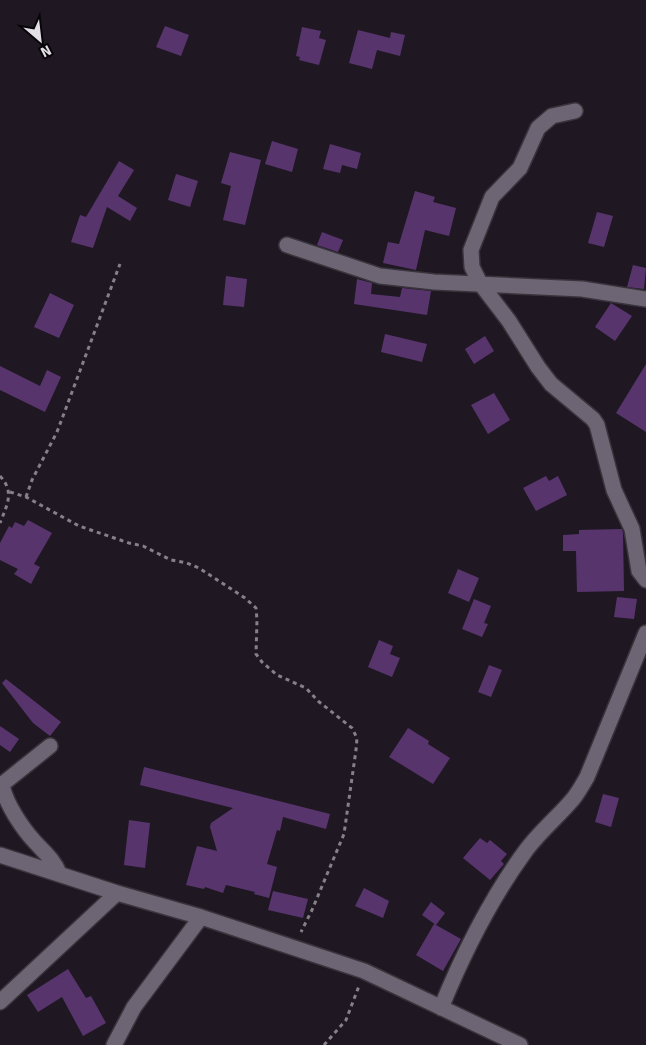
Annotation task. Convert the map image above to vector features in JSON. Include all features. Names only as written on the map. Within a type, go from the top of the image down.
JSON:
[{"type":"street","points":[[575,111],[552,116],[538,128],[520,168],[492,198],[471,250],[472,267],[480,283],[509,321],[551,384],[593,419],[597,425],[614,490],[632,529],[639,571],[646,580]]},
{"type":"street","points":[[286,245],[380,276],[434,282],[582,289],[646,299]]},
{"type":"street","points":[[441,1008],[457,969],[497,894],[524,852],[544,828],[574,798],[587,777],[646,633]]},
{"type":"street","points":[[50,746],[1,786],[9,804],[34,841],[52,859],[59,873]]},
{"type":"street","points":[[0,855],[117,893],[201,917],[364,971],[520,1045]]},
{"type":"street","points":[[0,1002],[117,893]]},
{"type":"street","points":[[114,1045],[134,1007],[201,917]]},
{"type":"path","points":[[26,497],[32,480],[58,432],[120,264]]},
{"type":"path","points":[[0,476],[10,492],[7,506],[0,522]]},
{"type":"path","points":[[10,492],[26,497],[79,526],[142,546],[171,560],[199,568],[244,598],[256,608],[256,654],[262,662],[277,675],[306,688],[318,701],[352,728],[356,738],[356,750],[344,834],[312,910],[293,947]]},
{"type":"path","points":[[324,1045],[346,1020],[364,971]]},
{"type":"building","points":[[165,26],[189,35],[181,56],[156,47]]},
{"type":"building","points":[[302,27],[321,31],[319,38],[326,40],[319,65],[299,60],[300,57],[296,56]]},
{"type":"building","points":[[358,30],[390,38],[391,32],[405,35],[400,56],[377,50],[372,69],[349,63]]},
{"type":"building","points":[[272,141],[298,149],[292,172],[265,164]]},
{"type":"building","points":[[330,144],[361,153],[357,169],[342,165],[340,173],[323,169]]},
{"type":"building","points":[[230,152],[261,160],[245,225],[223,220],[231,186],[221,183]]},
{"type":"building","points":[[119,161],[134,170],[118,196],[137,208],[130,221],[107,207],[93,248],[71,242],[80,215],[86,217]]},
{"type":"building","points":[[176,174],[198,181],[190,207],[168,200]]},
{"type":"building","points":[[415,191],[435,197],[433,202],[456,208],[449,236],[425,230],[416,270],[383,263],[388,242],[399,244]]},
{"type":"building","points":[[597,212],[613,216],[604,247],[588,243]]},
{"type":"building","points":[[322,232],[343,240],[338,252],[317,245]]},
{"type":"building","points":[[633,265],[646,268],[644,289],[627,287]]},
{"type":"building","points":[[226,276],[247,279],[244,307],[223,305]]},
{"type":"building","points":[[357,279],[372,283],[371,294],[400,297],[402,288],[431,291],[427,315],[354,304]]},
{"type":"building","points":[[50,293],[74,305],[59,338],[34,327]]},
{"type":"building","points":[[611,303],[632,316],[615,341],[595,327]]},
{"type":"building","points":[[385,334],[427,344],[422,362],[381,352]]},
{"type":"building","points":[[485,336],[494,351],[474,364],[465,349]]},
{"type":"building","points":[[646,364],[646,432],[616,413]]},
{"type":"building","points":[[0,366],[40,386],[47,370],[61,377],[45,412],[0,390]]},
{"type":"building","points":[[494,393],[510,420],[488,434],[471,405]]},
{"type":"building","points":[[546,476],[549,481],[558,476],[567,495],[536,511],[523,488]]},
{"type":"building","points":[[28,520],[52,533],[34,564],[40,567],[31,584],[14,574],[18,569],[0,560],[0,543],[9,526],[12,528],[15,522],[24,526]]},
{"type":"building","points":[[622,529],[624,591],[577,592],[576,551],[563,551],[563,535],[579,534],[579,530]]},
{"type":"building","points":[[458,569],[479,578],[469,602],[448,593]]},
{"type":"building","points":[[617,597],[637,599],[634,619],[614,617]]},
{"type":"building","points":[[474,599],[491,606],[484,623],[488,624],[482,637],[462,629]]},
{"type":"building","points":[[379,640],[393,646],[390,654],[400,658],[392,677],[368,667]]},
{"type":"building","points":[[489,665],[502,670],[491,697],[478,692]]},
{"type":"building","points":[[6,679],[61,722],[50,736],[33,723],[2,683]]},
{"type":"building","points":[[0,726],[19,739],[10,752],[0,745]]},
{"type":"building","points":[[408,728],[429,741],[428,744],[450,758],[433,784],[389,757]]},
{"type":"building","points":[[144,767],[330,814],[326,829],[283,817],[280,831],[277,830],[267,864],[277,867],[269,898],[254,894],[255,892],[226,885],[223,893],[205,887],[204,889],[186,885],[197,846],[217,851],[210,827],[211,823],[233,808],[140,785]]},
{"type":"building","points":[[603,794],[619,798],[611,827],[595,822]]},
{"type":"building","points":[[129,820],[150,823],[145,868],[124,865]]},
{"type":"building","points":[[480,838],[487,843],[490,840],[507,854],[501,861],[504,864],[490,880],[463,858]]},
{"type":"building","points":[[364,888],[389,901],[383,918],[355,906]]},
{"type":"building","points":[[273,891],[308,899],[303,918],[268,910]]},
{"type":"building","points":[[431,902],[445,913],[436,925],[422,915]]},
{"type":"building","points":[[434,924],[461,939],[443,971],[416,955]]},
{"type":"building","points":[[68,969],[86,998],[91,996],[106,1023],[83,1036],[62,997],[38,1012],[27,995]]}]
